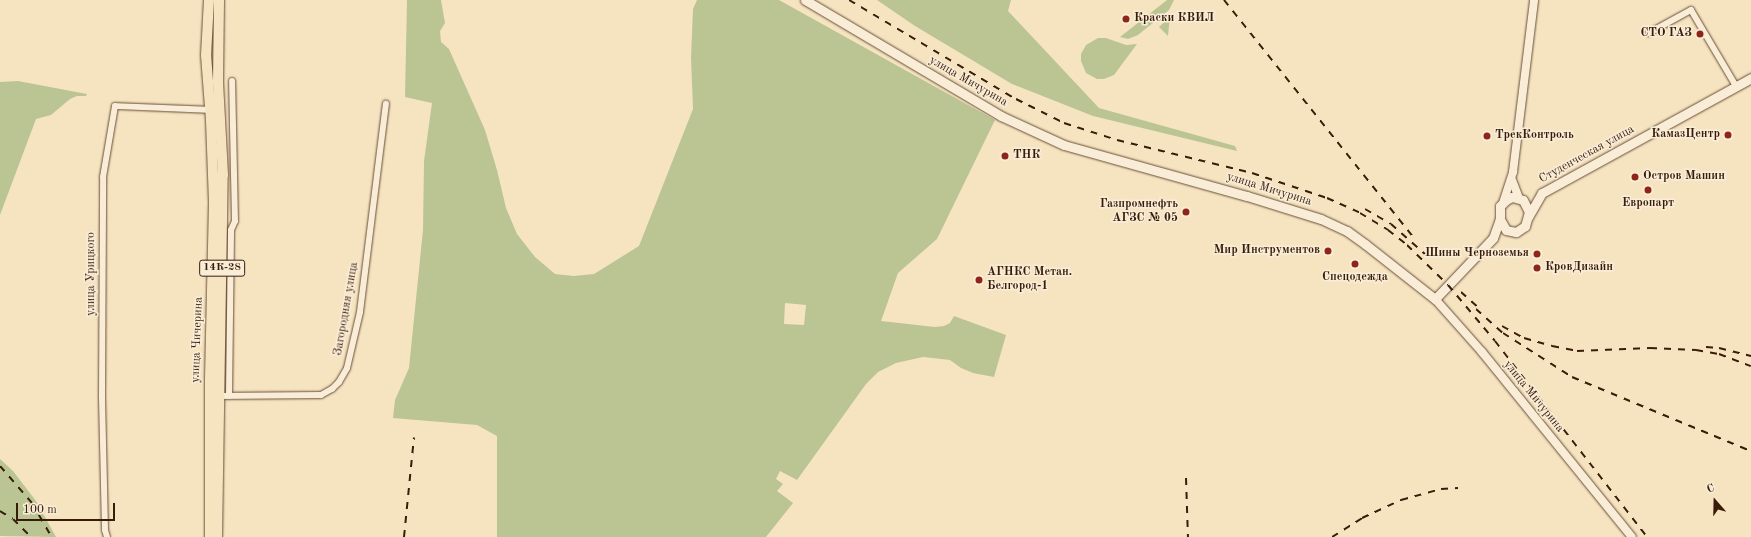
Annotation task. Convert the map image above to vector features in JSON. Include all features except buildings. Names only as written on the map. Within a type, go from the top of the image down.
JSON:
[{"type":"main road","name":"улица Чичерина","points":[[209,0],[206,55],[214,203],[219,396],[210,537]]},
{"type":"main road","name":"улица Чичерина","points":[[217,537],[223,175],[218,82],[219,0]]},
{"type":"main road","name":"улица Мичурина","points":[[805,0],[1001,116],[1064,145],[1247,196],[1321,219],[1347,231],[1366,244],[1435,299]]},
{"type":"main road","name":"Студенческая улица","points":[[1528,217],[1542,193],[1751,78]]},
{"type":"main road","points":[[1435,299],[1493,238],[1500,219],[1500,206],[1503,203],[1509,198],[1520,198],[1542,193]]},
{"type":"main road","points":[[1493,238],[1522,229],[1528,217],[1527,205],[1520,198]]},
{"type":"main road","points":[[1500,219],[1503,227],[1510,232]]},
{"type":"street","points":[[1503,203],[1512,180],[1534,0]]},
{"type":"street","points":[[1649,33],[1691,10],[1736,86]]},
{"type":"street","points":[[219,396],[231,230],[235,221],[232,81]]},
{"type":"street","name":"Загородняя улица","points":[[219,396],[321,395],[332,389],[339,382],[347,368],[360,312],[386,104]]},
{"type":"street","name":"улица Урицкого","points":[[107,537],[105,530],[102,395],[103,177],[115,106],[210,110]]},
{"type":"street","points":[[1512,180],[1520,198]]},
{"type":"street","name":"улица Мичурина","points":[[1435,299],[1482,352],[1632,537]]},
{"type":"green space","points":[[407,0],[441,0],[445,23],[440,31],[441,42],[449,49],[485,130],[506,208],[517,234],[535,257],[555,274],[574,276],[594,274],[639,246],[693,109],[691,58],[693,9],[697,0],[779,0],[995,120],[937,239],[898,273],[881,321],[935,327],[944,326],[950,323],[954,316],[1006,335],[994,377],[973,373],[961,368],[950,360],[923,357],[896,363],[878,372],[866,384],[797,480],[780,471],[776,479],[783,484],[777,491],[793,503],[766,537],[497,537],[497,436],[477,425],[393,418],[395,400],[409,368],[423,230],[424,161],[432,103],[405,97]],"holes":[[[785,303],[806,305],[804,325],[784,324]]]},
{"type":"green space","points":[[877,0],[1011,0],[1008,11],[1099,108],[1235,146],[1237,151],[1093,116],[1012,84],[915,26]]},
{"type":"green space","points":[[1167,0],[1174,0],[1169,10],[1138,35],[1128,39],[1120,37]]},
{"type":"green space","points":[[1170,17],[1169,26],[1168,36],[1159,27]]},
{"type":"green space","points":[[1098,38],[1106,38],[1126,45],[1137,44],[1114,75],[1104,79],[1097,79],[1086,73],[1081,61],[1081,54],[1086,45]]},
{"type":"green space","points":[[18,81],[87,94],[86,96],[77,96],[70,99],[51,115],[36,119],[0,215],[0,82]]},
{"type":"green space","points":[[0,459],[13,471],[36,501],[56,537],[0,536]]},
{"type":"railway","points":[[849,0],[1016,99],[1064,123],[1117,140],[1252,173],[1327,198],[1360,213],[1388,230],[1407,245],[1448,285],[1495,341],[1647,537]]},
{"type":"railway","points":[[1224,0],[1414,238]]},
{"type":"railway","points":[[1365,209],[1391,224],[1427,256]]},
{"type":"railway","points":[[1461,292],[1481,310]]},
{"type":"railway","points":[[1476,309],[1503,333],[1572,377],[1751,451]]},
{"type":"railway","points":[[1502,326],[1524,338],[1577,351],[1650,348],[1696,350],[1719,354],[1751,366]]},
{"type":"railway","points":[[1706,347],[1719,348],[1751,356]]},
{"type":"railway","points":[[404,537],[414,437]]},
{"type":"railway","points":[[0,466],[32,503],[52,537]]},
{"type":"railway","points":[[1186,478],[1188,537]]},
{"type":"railway","points":[[1332,537],[1362,518],[1401,500],[1441,489],[1458,488]]},
{"type":"railway","points":[[0,511],[13,519],[31,537]]},
{"type":"place","name":"Краски КВИЛ","points":[[1126,19]]},
{"type":"place","name":"СТО ГАЗ","points":[[1700,34]]},
{"type":"place","name":"КамазЦентр","points":[[1728,135]]},
{"type":"place","name":"ТрекКонтроль","points":[[1487,136]]},
{"type":"place","name":"ТНК","points":[[1005,156]]},
{"type":"place","name":"Остров Машин","points":[[1635,177]]},
{"type":"place","name":"Европарт","points":[[1648,190]]},
{"type":"place","name":"Газпромнефть АГЗС № 05","points":[[1186,212]]},
{"type":"place","name":"Мир Инструментов","points":[[1328,251]]},
{"type":"place","name":"Шины Черноземья","points":[[1537,254]]},
{"type":"place","name":"Спецодежда","points":[[1355,264]]},
{"type":"place","name":"КровДизайн","points":[[1537,268]]},
{"type":"place","name":"АГНКС Метан. Белгород-1","points":[[979,280]]}]
